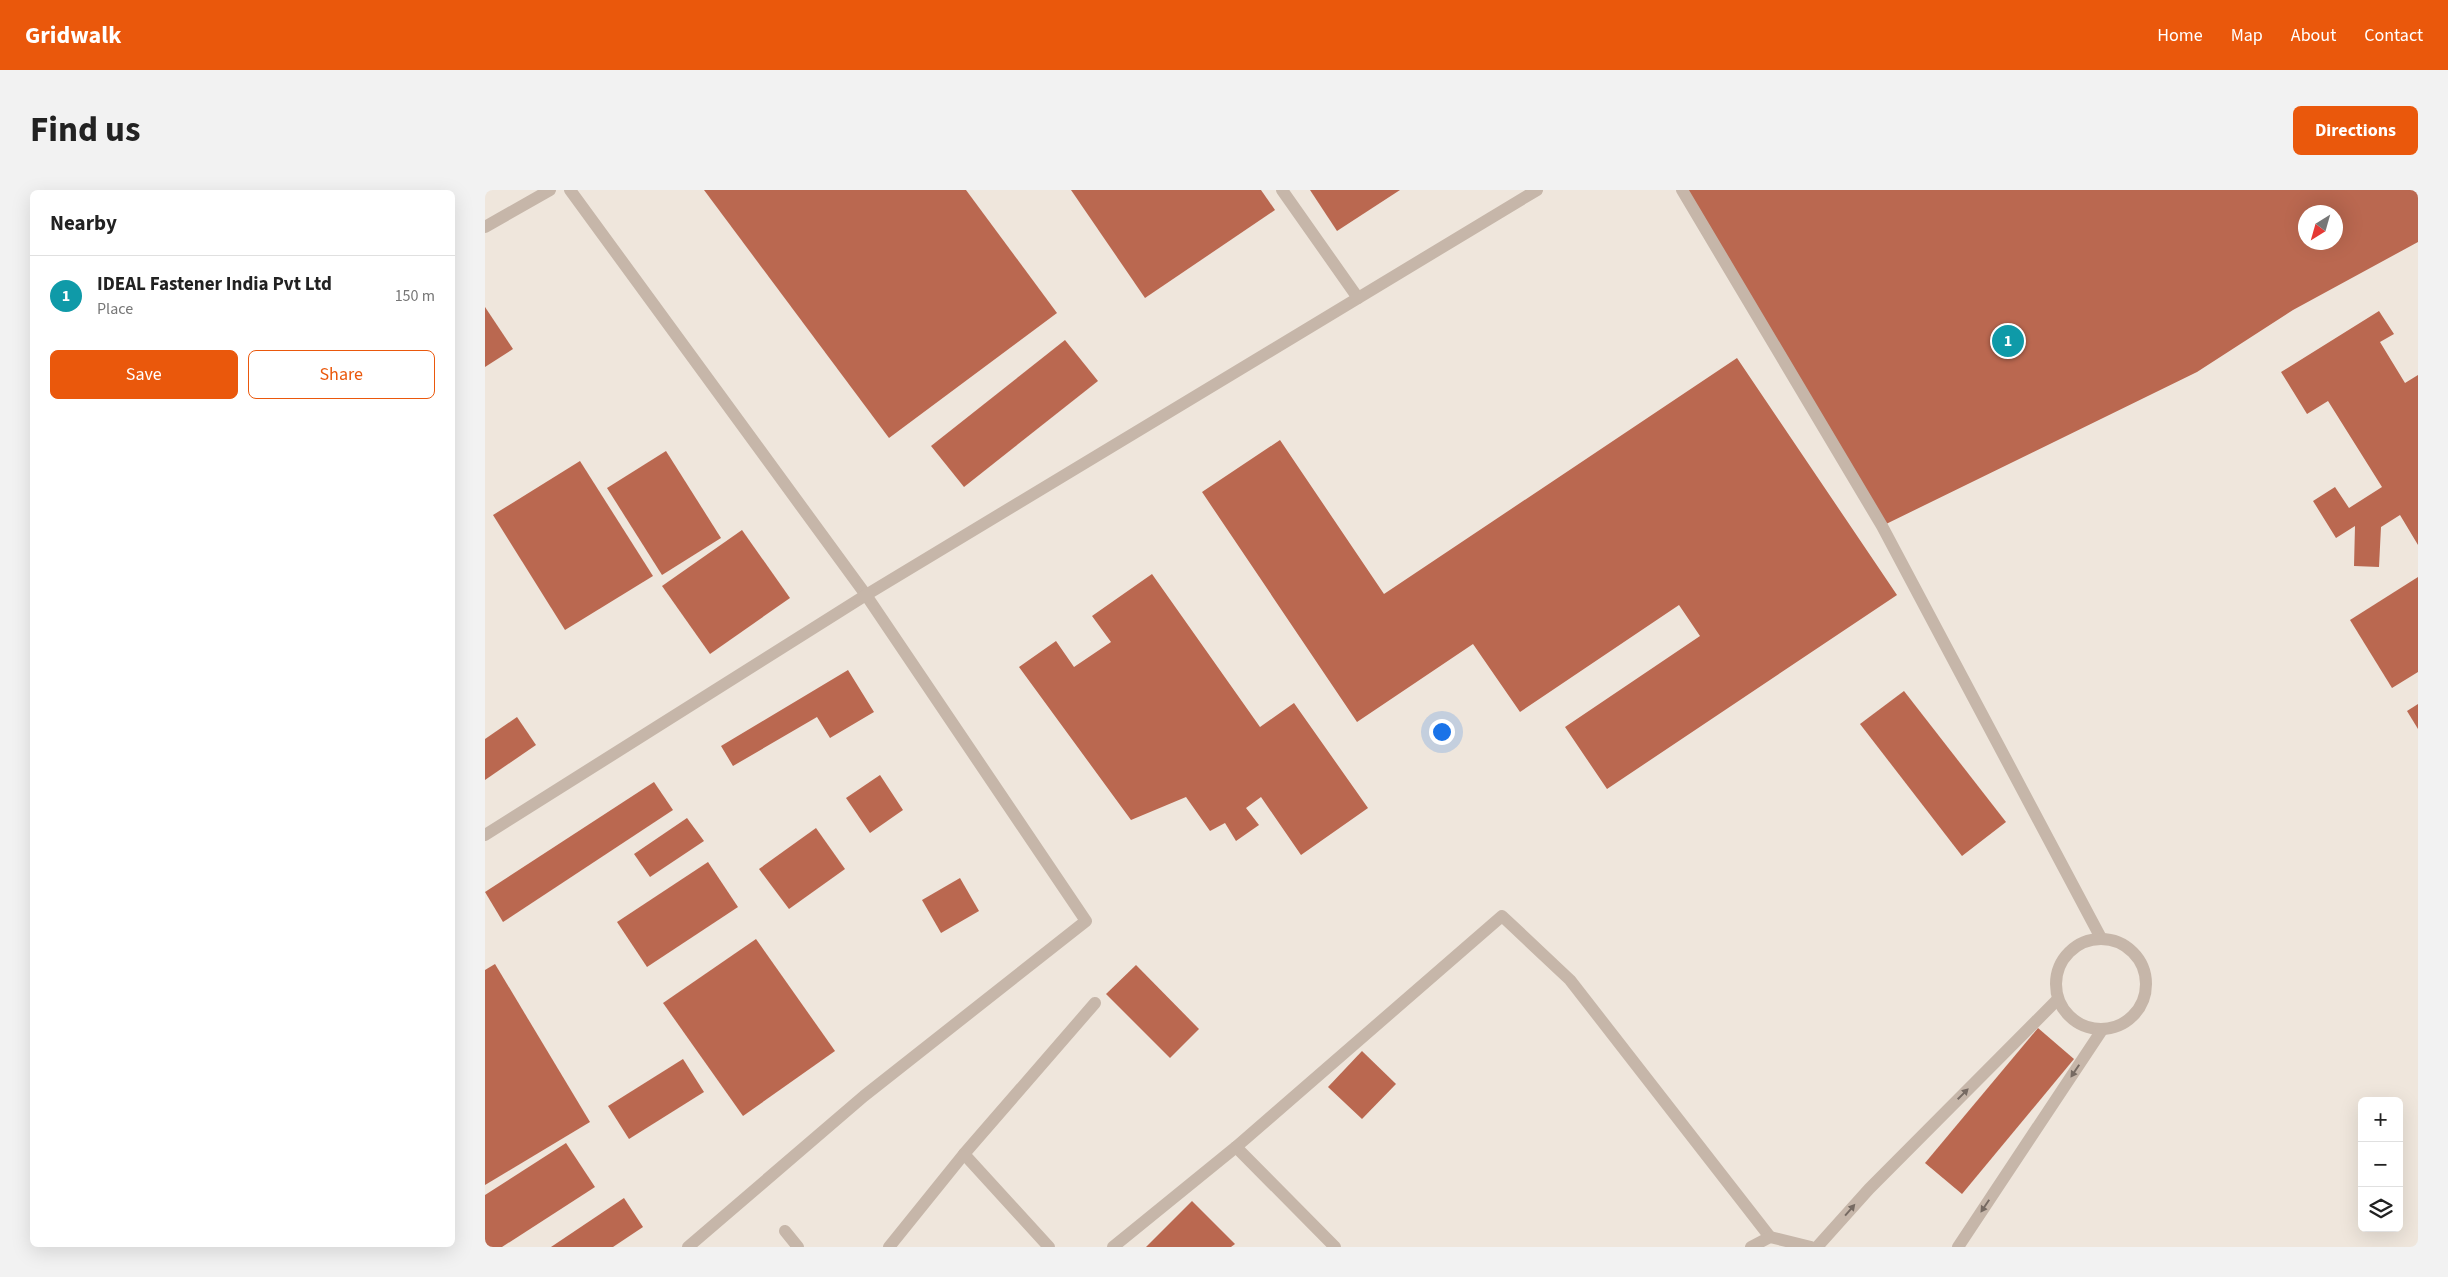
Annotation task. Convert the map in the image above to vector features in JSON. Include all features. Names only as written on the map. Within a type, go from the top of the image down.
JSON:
[{"type":"street","points":[[485,227],[550,190]]},
{"type":"street","points":[[570,190],[866,596],[1086,921],[865,1096],[688,1247]]},
{"type":"street","points":[[1282,190],[1358,298]]},
{"type":"street","points":[[485,835],[866,596],[1537,190]]},
{"type":"street","points":[[1682,190],[1882,526],[2101,938]]},
{"type":"street","points":[[1113,1247],[1236,1147],[1502,916],[1571,980],[1770,1237],[1811,1247]]},
{"type":"street","points":[[2101,938],[2117,941],[2130,949],[2141,962],[2146,976],[2147,992],[2141,1007],[2131,1019],[2117,1027],[2102,1030],[2086,1028],[2074,1021],[2064,1011],[2058,998],[2056,978],[2063,958],[2073,948],[2085,942],[2101,938]]},
{"type":"street","points":[[1817,1247],[1869,1189],[2058,998]]},
{"type":"street","points":[[889,1247],[964,1154],[1095,1003]]},
{"type":"street","points":[[1958,1247],[2102,1030]]},
{"type":"street","points":[[1236,1147],[1335,1247]]},
{"type":"street","points":[[964,1154],[1049,1247]]},
{"type":"street","points":[[785,1231],[798,1247]]},
{"type":"street","points":[[1751,1247],[1770,1237]]},
{"type":"building","points":[[704,190],[966,190],[1057,313],[889,438]]},
{"type":"building","points":[[1071,190],[1261,190],[1275,210],[1145,298]]},
{"type":"building","points":[[1310,190],[1400,190],[1337,231]]},
{"type":"building","points":[[1682,190],[2418,190],[2418,242],[2293,310],[2197,372],[1882,526]]},
{"type":"building","points":[[485,307],[513,349],[485,367]]},
{"type":"building","points":[[2379,311],[2394,334],[2380,342],[2405,383],[2418,375],[2418,545],[2400,515],[2381,527],[2379,567],[2354,566],[2355,526],[2336,538],[2313,501],[2335,487],[2349,508],[2382,487],[2328,401],[2307,414],[2281,372]]},
{"type":"building","points":[[1065,340],[1098,381],[964,487],[931,446]]},
{"type":"building","points":[[1737,358],[1897,595],[1607,789],[1565,727],[1700,636],[1679,605],[1520,712],[1473,644],[1357,722],[1202,492],[1280,440],[1384,594]]},
{"type":"building","points":[[666,451],[721,538],[662,575],[607,488]]},
{"type":"building","points":[[580,461],[653,576],[565,630],[493,515]]},
{"type":"building","points":[[742,530],[790,598],[710,654],[662,586]]},
{"type":"building","points":[[1152,574],[1260,727],[1294,703],[1368,808],[1301,855],[1261,797],[1246,808],[1259,825],[1236,841],[1225,823],[1210,831],[1186,797],[1131,820],[1019,667],[1056,641],[1074,667],[1111,642],[1092,616]]},
{"type":"building","points":[[2418,577],[2418,672],[2392,688],[2350,620]]},
{"type":"building","points":[[848,670],[874,712],[830,738],[817,717],[733,766],[721,746]]},
{"type":"building","points":[[1904,691],[2006,822],[1962,856],[1860,724]]},
{"type":"building","points":[[2418,704],[2418,729],[2407,711]]},
{"type":"building","points":[[517,717],[536,745],[485,780],[485,739]]},
{"type":"building","points":[[880,775],[903,810],[870,833],[846,798]]},
{"type":"building","points":[[654,782],[673,810],[503,922],[485,892]]},
{"type":"building","points":[[687,818],[704,841],[650,877],[634,854]]},
{"type":"building","points":[[816,828],[845,869],[789,909],[759,869]]},
{"type":"building","points":[[708,862],[738,907],[647,967],[617,922]]},
{"type":"building","points":[[960,878],[979,911],[941,933],[922,900]]},
{"type":"building","points":[[756,939],[835,1051],[743,1116],[663,1003]]},
{"type":"building","points":[[495,964],[590,1122],[485,1185],[485,970]]},
{"type":"building","points":[[1136,965],[1199,1029],[1170,1058],[1106,994]]},
{"type":"building","points":[[2038,1028],[2074,1059],[1962,1194],[1925,1163]]},
{"type":"building","points":[[1362,1051],[1396,1084],[1362,1119],[1328,1087]]},
{"type":"building","points":[[683,1059],[704,1092],[629,1139],[608,1106]]},
{"type":"building","points":[[566,1143],[595,1187],[502,1247],[485,1247],[485,1195]]},
{"type":"building","points":[[624,1198],[643,1227],[613,1247],[551,1247]]},
{"type":"building","points":[[1192,1201],[1235,1244],[1231,1247],[1146,1247]]},
{"type":"place","name":"IDEAL Fastener India Pvt Ltd","points":[[2008,341]]}]
